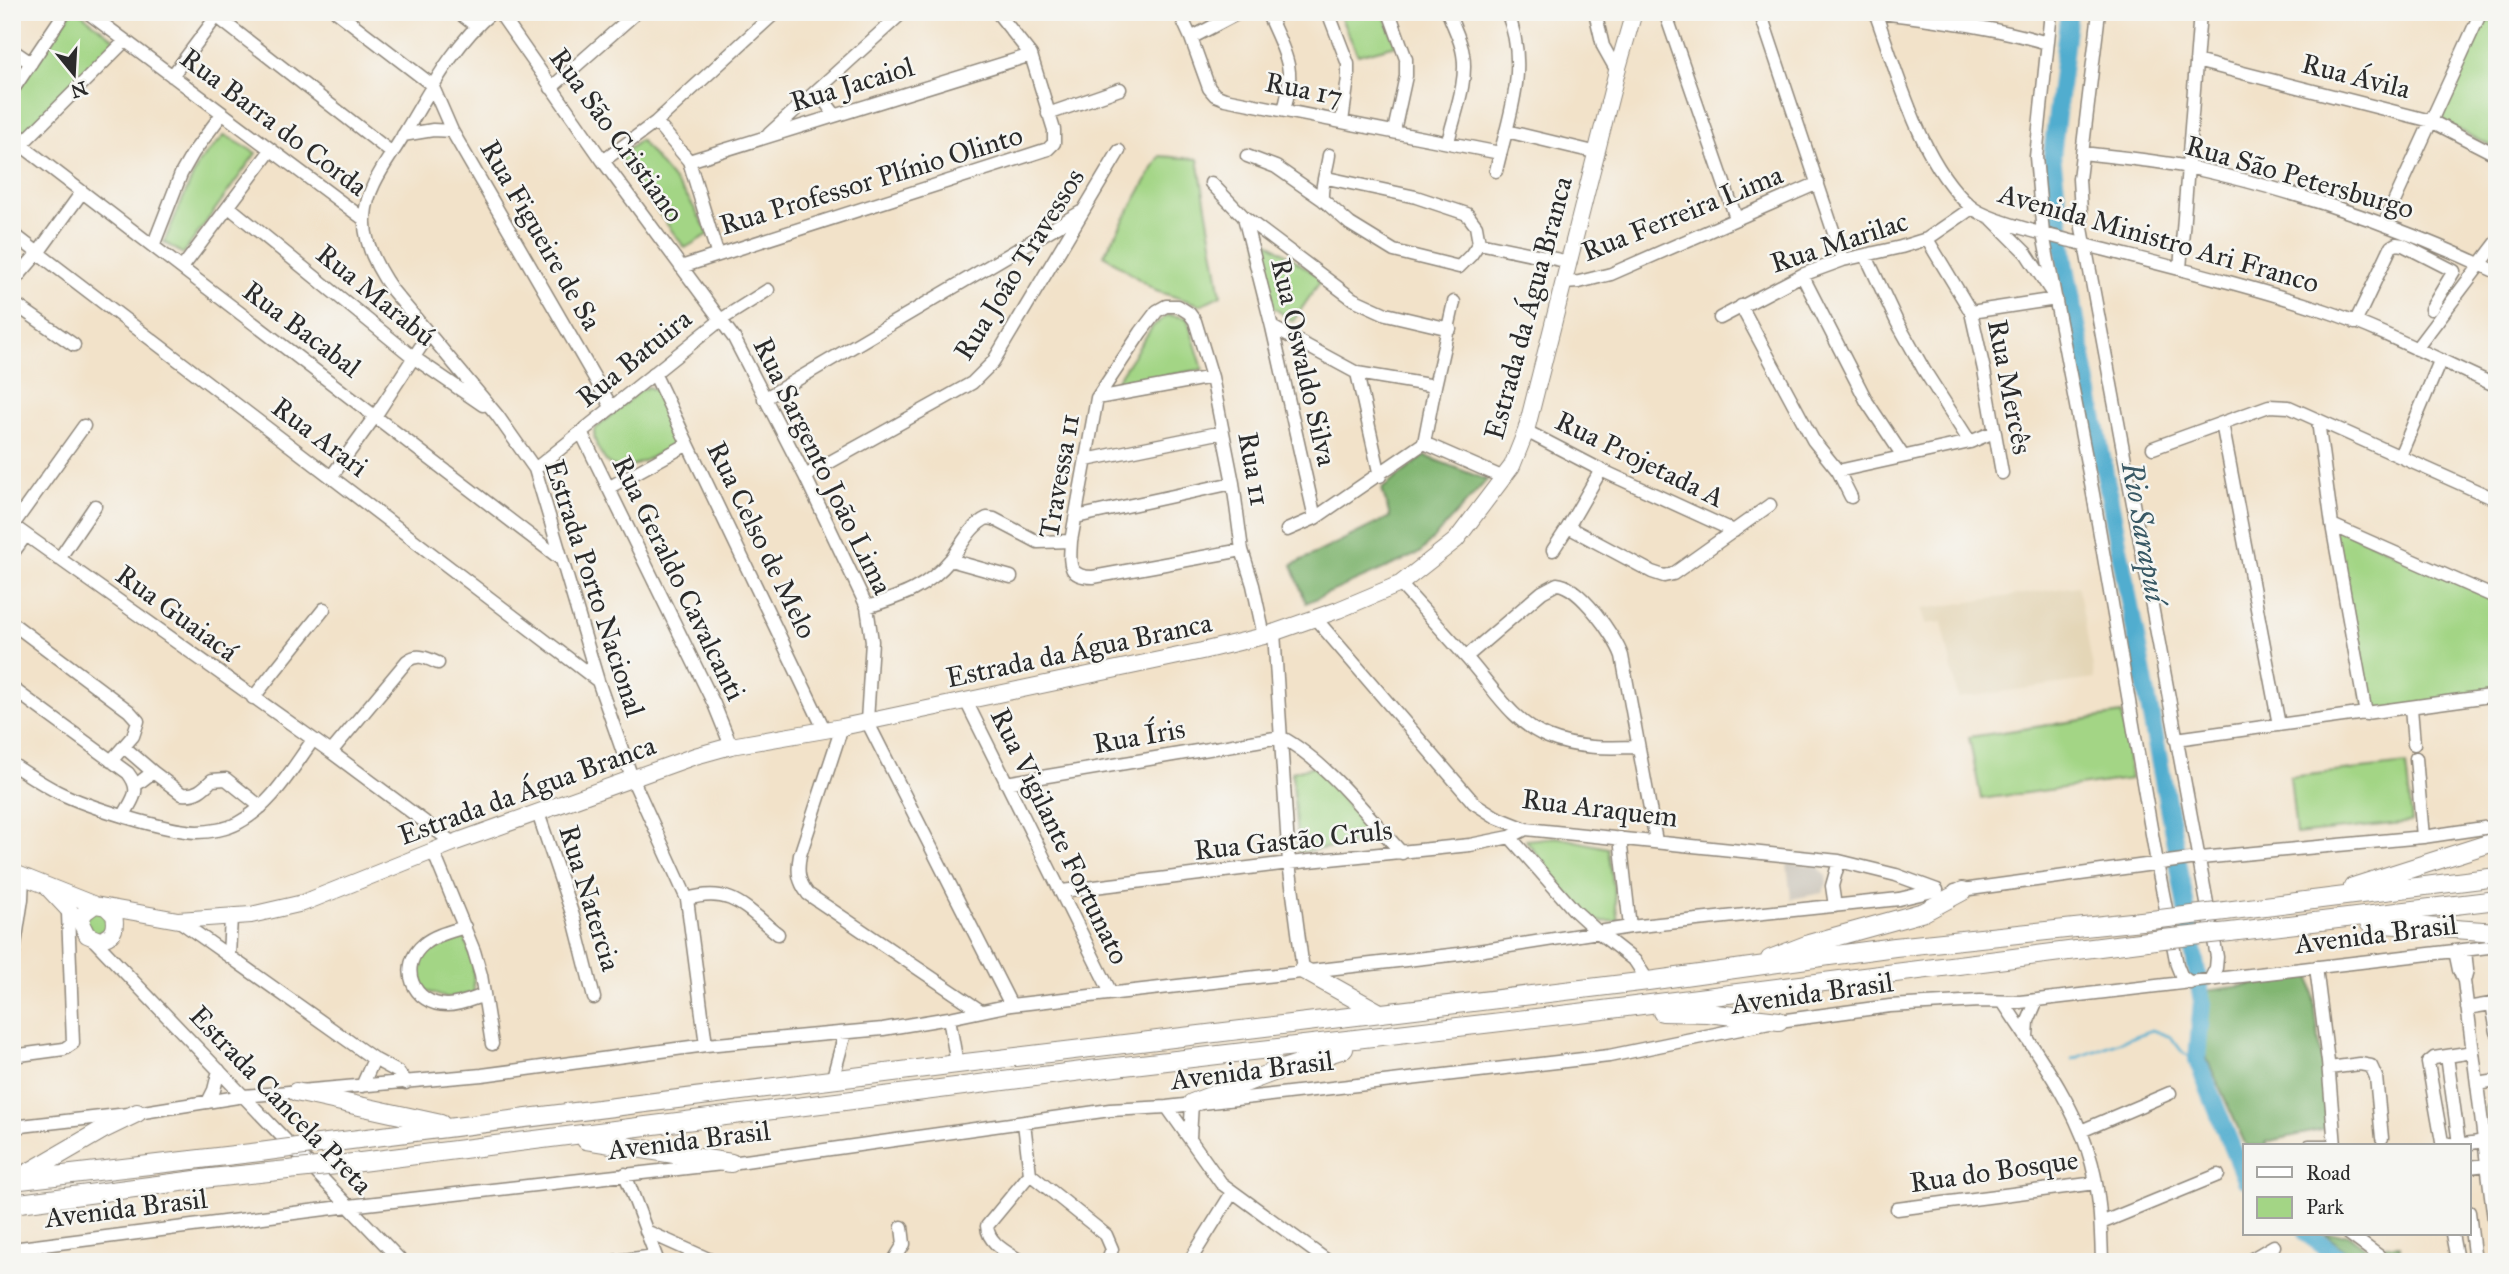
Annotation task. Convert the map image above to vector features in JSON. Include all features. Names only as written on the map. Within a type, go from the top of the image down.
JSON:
[{"type":"highway","points":[[2313,900],[2497,841]]},
{"type":"highway","name":"Avenida Brasil","points":[[14,1181],[1747,969],[1895,947],[2160,919],[2497,877]]},
{"type":"highway","points":[[1747,969],[1809,944],[1924,912],[1964,891]]},
{"type":"highway","name":"Avenida Brasil","points":[[12,1204],[1090,1070],[2497,900]]},
{"type":"highway","points":[[2323,920],[2497,932]]},
{"type":"highway","points":[[1303,971],[1380,1013]]},
{"type":"highway","points":[[1595,1011],[1707,1013],[1779,1021]]},
{"type":"highway","points":[[1192,1103],[1276,1071],[1396,1035]]},
{"type":"highway","points":[[296,1092],[454,1126]]},
{"type":"highway","points":[[14,1181],[80,1142],[137,1113]]},
{"type":"highway","points":[[565,1137],[731,1163]]},
{"type":"main road","name":"Estrada da Água Branca","points":[[17,874],[101,906],[178,920],[230,918],[303,903],[453,843],[632,778],[731,746],[867,722],[1269,634],[1401,584],[1456,540],[1512,466],[1525,431],[1634,12]]},
{"type":"main road","name":"Estrada da Água Branca","points":[[44,884],[75,918]]},
{"type":"main road","points":[[101,906],[114,915],[114,931],[105,939],[93,939],[75,918],[101,906]]},
{"type":"main road","name":"Estrada da Água Branca","points":[[114,931],[157,916]]},
{"type":"street","points":[[12,91],[65,12]]},
{"type":"street","name":"Rua Barra do Corda","points":[[87,12],[365,220]]},
{"type":"street","points":[[337,12],[432,85]]},
{"type":"street","points":[[458,12],[476,26]]},
{"type":"street","name":"Estrada Porto Nacional","points":[[492,12],[476,26],[432,85],[376,180],[366,206],[368,239],[382,275],[497,415],[535,469],[598,681],[632,778],[687,899],[706,1045]]},
{"type":"street","name":"Rua São Cristiano","points":[[499,12],[603,161],[722,319]]},
{"type":"street","points":[[551,88],[637,12]]},
{"type":"street","points":[[603,161],[656,122],[776,12]]},
{"type":"street","points":[[766,137],[904,12]]},
{"type":"street","name":"Rua Professor Plínio Olinto","points":[[681,267],[717,253],[1039,153],[1054,143],[1055,138],[1031,55],[998,12]]},
{"type":"street","points":[[1181,16],[1191,38],[1240,12]]},
{"type":"street","points":[[1267,12],[1285,53],[1291,75],[1284,110]]},
{"type":"street","points":[[1328,12],[1348,64],[1342,122]]},
{"type":"street","points":[[1389,12],[1406,59],[1406,76],[1394,131]]},
{"type":"street","points":[[1448,12],[1461,46],[1464,68],[1448,142]]},
{"type":"street","points":[[1496,171],[1517,81],[1519,59],[1517,41],[1507,12]]},
{"type":"street","points":[[1595,12],[1603,46],[1617,71]]},
{"type":"street","points":[[1665,12],[1735,218]]},
{"type":"street","points":[[1760,12],[1843,260]]},
{"type":"street","points":[[1875,12],[1938,20],[2026,36],[2047,43]]},
{"type":"street","name":"Avenida Ministro Ari Franco","points":[[1875,12],[1930,152],[1947,181],[1972,208],[2047,235],[2180,269],[2328,312],[2497,386]]},
{"type":"street","points":[[2051,12],[2036,157],[2056,299],[2154,844],[2163,863],[2176,965],[2181,975],[2191,983]]},
{"type":"street","points":[[2099,12],[2082,153],[2081,244],[2198,844],[2195,859],[2217,957],[2216,968],[2208,981]]},
{"type":"street","points":[[2180,269],[2200,12]]},
{"type":"street","points":[[2384,224],[2481,12]]},
{"type":"street","points":[[172,76],[216,14],[392,153]]},
{"type":"street","name":"Rua 17","points":[[1191,38],[1209,88],[1215,95],[1500,153]]},
{"type":"street","points":[[17,142],[125,41]]},
{"type":"street","points":[[12,50],[31,63]]},
{"type":"street","name":"Rua Jacaiol","points":[[689,161],[1031,55]]},
{"type":"street","name":"Rua Ávila","points":[[2196,61],[2431,121],[2497,155]]},
{"type":"street","name":"Rua Figueire de Sa","points":[[432,85],[452,131],[612,408]]},
{"type":"street","points":[[1048,114],[1120,89]]},
{"type":"street","points":[[817,91],[835,115]]},
{"type":"street","points":[[153,246],[181,174],[222,114]]},
{"type":"street","points":[[656,122],[689,161],[717,253]]},
{"type":"street","points":[[403,135],[433,130],[452,131]]},
{"type":"street","points":[[1506,131],[1598,153]]},
{"type":"street","name":"Rua Bacabal","points":[[17,142],[562,560]]},
{"type":"street","points":[[182,268],[271,150]]},
{"type":"street","name":"Rua João Travessos","points":[[804,476],[972,383],[983,374],[993,362],[1119,151]]},
{"type":"street","name":"Rua São Petersburgo","points":[[2082,153],[2189,167],[2384,224],[2497,272]]},
{"type":"street","points":[[1322,200],[1321,189],[1327,178],[1329,155]]},
{"type":"street","points":[[1247,156],[1276,167],[1350,224],[1394,251],[1410,257],[1459,267],[1479,243],[1476,226],[1466,214],[1416,197],[1327,178]]},
{"type":"street","points":[[1211,183],[1244,217],[1353,299],[1386,314],[1450,329]]},
{"type":"street","name":"Rua Ferreira Lima","points":[[1564,282],[1579,282],[1611,274],[1818,183]]},
{"type":"street","points":[[12,283],[38,253],[82,192]]},
{"type":"street","name":"Rua Marabú","points":[[229,207],[413,357],[497,415]]},
{"type":"street","name":"Rua Marilac","points":[[1720,318],[1802,275],[1843,260],[1927,239],[1972,208]]},
{"type":"street","points":[[764,399],[1085,211]]},
{"type":"street","points":[[1989,216],[2026,253],[2056,299]]},
{"type":"street","name":"Rua Oswaldo Silva","points":[[1244,217],[1315,518]]},
{"type":"street","name":"Rua Arari","points":[[12,233],[598,681]]},
{"type":"street","name":"Rua Mercês","points":[[1927,239],[1970,312],[1984,370],[2001,473]]},
{"type":"street","points":[[2416,349],[2497,242]]},
{"type":"street","points":[[1479,243],[1570,262]]},
{"type":"street","points":[[2355,323],[2391,247],[2396,244],[2454,271],[2431,309]]},
{"type":"street","points":[[1866,256],[1903,334],[1970,442]]},
{"type":"street","points":[[1802,275],[1867,402],[1903,456]]},
{"type":"street","name":"Rua Batuira","points":[[535,469],[722,319],[768,290]]},
{"type":"street","points":[[1970,312],[2056,299]]},
{"type":"street","points":[[12,302],[74,345]]},
{"type":"street","points":[[1287,530],[1315,518],[1380,476],[1424,443],[1454,302]]},
{"type":"street","name":"Travessa 11","points":[[1189,313],[1178,306],[1166,306],[1157,311],[1097,398],[1071,541],[1070,561],[1072,569],[1082,577],[1242,550]]},
{"type":"street","points":[[1741,306],[1813,440],[1838,471],[1851,497]]},
{"type":"street","name":"Rua 11","points":[[1189,313],[1199,331],[1212,377],[1233,483],[1242,550],[1269,634],[1281,737],[1289,863],[1303,971]]},
{"type":"street","name":"Rua Sargento João Lima","points":[[722,319],[804,476],[867,607],[872,641],[867,722]]},
{"type":"street","points":[[1272,327],[1357,373],[1435,386]]},
{"type":"street","points":[[331,477],[429,334]]},
{"type":"street","points":[[2400,456],[2440,361]]},
{"type":"street","name":"Rua Celso de Melo","points":[[654,373],[824,729]]},
{"type":"street","points":[[1357,373],[1380,476]]},
{"type":"street","points":[[1097,398],[1212,377]]},
{"type":"street","points":[[2152,448],[2269,406],[2279,405],[2289,407],[2497,500]]},
{"type":"street","points":[[2318,421],[2332,525],[2366,714]]},
{"type":"street","points":[[2222,424],[2279,725]]},
{"type":"street","points":[[13,525],[84,426]]},
{"type":"street","name":"Rua Projetada A","points":[[1525,431],[1601,470],[1734,531]]},
{"type":"street","name":"Rua Geraldo Cavalcanti","points":[[581,432],[714,704],[731,746]]},
{"type":"street","points":[[1086,460],[1223,432]]},
{"type":"street","points":[[1838,471],[1970,442],[1994,432]]},
{"type":"street","points":[[1424,443],[1504,478]]},
{"type":"street","points":[[608,488],[688,444]]},
{"type":"street","points":[[1553,550],[1601,470]]},
{"type":"street","points":[[1076,517],[1233,483]]},
{"type":"street","points":[[1569,527],[1664,576],[1683,569],[1770,505]]},
{"type":"street","points":[[59,559],[95,506]]},
{"type":"street","points":[[867,607],[919,588],[950,560],[975,526],[987,518],[995,519],[1038,542],[1071,541]]},
{"type":"street","name":"Rua Guaiacá","points":[[13,525],[331,752],[453,843]]},
{"type":"street","points":[[2332,525],[2497,598]]},
{"type":"street","points":[[12,554],[26,535]]},
{"type":"street","points":[[950,560],[1011,577]]},
{"type":"street","points":[[1401,584],[1518,719],[1531,729],[1569,744],[1595,748],[1638,747]]},
{"type":"street","points":[[1466,657],[1542,592],[1557,584],[1563,584],[1570,589],[1597,616],[1618,644],[1656,841]]},
{"type":"street","points":[[253,698],[324,608]]},
{"type":"street","name":"Rua Araquem","points":[[1315,618],[1474,803],[1496,817],[1526,829],[1839,862],[1896,875],[1937,890],[1964,891]]},
{"type":"street","points":[[12,623],[129,711],[138,721],[133,736],[111,761]]},
{"type":"street","points":[[331,752],[407,661],[422,656],[438,663]]},
{"type":"street","points":[[12,688],[128,773],[136,785],[135,795],[124,815]]},
{"type":"street","points":[[2176,739],[2497,695]]},
{"type":"street","name":"Rua Vigilante Fortunato","points":[[966,701],[1111,993]]},
{"type":"street","points":[[2411,708],[2414,744]]},
{"type":"street","points":[[867,722],[1011,1004]]},
{"type":"street","points":[[842,727],[800,855],[798,868],[801,886],[808,894],[981,1011]]},
{"type":"street","points":[[1281,737],[1315,760],[1402,853]]},
{"type":"street","name":"Rua Íris","points":[[1006,783],[1281,737]]},
{"type":"street","points":[[12,764],[59,793],[177,830],[200,832],[237,824],[271,799],[313,740]]},
{"type":"street","points":[[124,747],[182,794],[198,793],[212,780],[226,779],[261,807]]},
{"type":"street","points":[[2416,758],[2423,837]]},
{"type":"street","points":[[136,785],[153,772]]},
{"type":"street","name":"Rua Natercia","points":[[538,813],[574,919],[593,998]]},
{"type":"street","points":[[1964,891],[2134,866],[2497,827]]},
{"type":"street","name":"Rua Gastão Cruls","points":[[1062,891],[1289,863],[1470,845],[1510,838],[1526,829]]},
{"type":"street","points":[[1510,838],[1598,932],[1635,961],[1648,981]]},
{"type":"street","points":[[1620,838],[1630,927]]},
{"type":"street","points":[[2134,866],[2154,844]]},
{"type":"street","points":[[2198,844],[2214,857]]},
{"type":"street","points":[[433,851],[474,951],[492,1044]]},
{"type":"street","points":[[1835,906],[1832,886],[1839,862]]},
{"type":"street","points":[[12,964],[22,899],[17,874]]},
{"type":"street","points":[[12,1128],[137,1113],[244,1096],[406,1083],[706,1045],[845,1033],[949,1018],[1011,1004],[1459,954],[1630,927],[1899,899],[1937,890]]},
{"type":"street","points":[[687,899],[712,893],[724,895],[735,900],[778,934]]},
{"type":"street","points":[[12,1056],[64,1049],[74,1043],[75,918]]},
{"type":"street","points":[[229,955],[230,918]]},
{"type":"street","points":[[178,920],[374,1059],[398,1072],[406,1083]]},
{"type":"street","points":[[465,927],[426,941],[410,962],[412,985],[419,996],[445,1005],[460,1004],[484,995]]},
{"type":"street","name":"Estrada Cancela Preta","points":[[114,931],[116,952],[125,972]]},
{"type":"street","name":"Estrada Cancela Preta","points":[[93,939],[402,1262]]},
{"type":"street","name":"Avenida Brasil","points":[[12,1250],[349,1206],[731,1163],[1110,1111],[1167,1107],[1609,1056],[1779,1021],[1890,1006],[2037,1000],[2497,946]]},
{"type":"street","points":[[2460,950],[2459,971],[2464,981],[2497,1243]]},
{"type":"street","points":[[2316,967],[2329,1068],[2335,1144]]},
{"type":"street","points":[[2027,1036],[2028,1021],[2037,1000]]},
{"type":"street","points":[[2003,1002],[2027,1036],[2081,1131],[2096,1183],[2102,1262]]},
{"type":"street","points":[[2467,1008],[2495,1003],[2497,1032]]},
{"type":"street","points":[[949,1018],[957,1064]]},
{"type":"street","points":[[832,1081],[845,1033]]},
{"type":"street","points":[[2473,1052],[2434,1058],[2428,1063],[2440,1139],[2446,1144],[2484,1141]]},
{"type":"street","points":[[2447,1056],[2459,1144]]},
{"type":"street","points":[[362,1086],[374,1059]]},
{"type":"street","points":[[2329,1068],[2360,1064],[2371,1066],[2376,1077],[2382,1138]]},
{"type":"street","points":[[208,1102],[219,1070]]},
{"type":"street","points":[[2477,1083],[2497,1081]]},
{"type":"street","points":[[2081,1131],[2170,1093]]},
{"type":"street","points":[[1190,1138],[1192,1103]]},
{"type":"street","points":[[1167,1107],[1221,1182],[1232,1193],[1329,1262]]},
{"type":"street","points":[[1024,1123],[1030,1174],[1106,1236],[1112,1249],[1107,1262]]},
{"type":"street","points":[[2470,1167],[2487,1165]]},
{"type":"street","points":[[609,1262],[656,1259],[625,1174]]},
{"type":"street","points":[[1022,1262],[993,1242],[987,1226],[1030,1174]]},
{"type":"street","points":[[2101,1223],[2218,1175]]},
{"type":"street","name":"Rua do Bosque","points":[[1897,1209],[2096,1183]]},
{"type":"street","points":[[1189,1262],[1232,1193]]},
{"type":"street","points":[[2470,1220],[2475,1262]]},
{"type":"street","points":[[893,1262],[904,1244],[902,1227]]},
{"type":"street","points":[[646,1230],[715,1262]]},
{"type":"street","points":[[2352,1236],[2379,1256]]},
{"type":"street","points":[[2452,1236],[2460,1262]]},
{"type":"street","points":[[2247,1262],[2274,1246]]},
{"type":"street","points":[[12,1250],[15,1262]]},
{"type":"shaded area","points":[[2078,586],[2095,679],[1958,698],[1942,622],[1926,624],[1922,609]]},
{"type":"shaded area","points":[[1787,863],[1818,866],[1826,876],[1827,883],[1822,893],[1791,899]]},
{"type":"green space","points":[[71,12],[79,12],[117,41],[21,140],[12,133],[12,98]]},
{"type":"green space","points":[[1338,12],[1383,12],[1396,45],[1358,55]]},
{"type":"green space","points":[[2497,19],[2497,149],[2445,123],[2441,114],[2482,27],[2486,22]]},
{"type":"green space","points":[[225,135],[256,153],[183,254],[164,242],[199,162]]},
{"type":"green space","points":[[640,140],[689,199],[709,234],[685,248],[623,166],[621,155]]},
{"type":"green space","points":[[1160,156],[1198,159],[1221,295],[1201,305],[1156,291],[1104,255]]},
{"type":"green space","points":[[1258,235],[1322,279],[1293,321],[1265,302]]},
{"type":"green space","points":[[1168,315],[1187,318],[1203,369],[1113,386],[1153,326]]},
{"type":"green space","points":[[648,387],[656,390],[677,429],[673,445],[646,460],[626,467],[609,464],[598,447],[594,430],[639,391]]},
{"type":"green space","points":[[1425,456],[1487,480],[1420,553],[1306,603],[1292,565],[1390,517],[1382,489]]},
{"type":"green space","points":[[2332,525],[2497,599],[2497,695],[2366,714]]},
{"type":"green space","points":[[2122,714],[2131,779],[1981,799],[1969,737]]},
{"type":"green space","points":[[2406,764],[2412,822],[2296,834],[2290,777]]},
{"type":"green space","points":[[1314,766],[1364,825],[1370,842],[1298,852],[1292,772]]},
{"type":"green space","points":[[1557,837],[1608,848],[1618,921],[1589,922],[1526,840]]},
{"type":"green space","points":[[96,908],[113,923],[94,937],[84,918]]},
{"type":"green space","points":[[463,932],[473,962],[474,993],[446,998],[426,991],[418,965],[423,950]]},
{"type":"green space","points":[[2311,977],[2330,1128],[2266,1142],[2267,1144],[2245,1144],[2202,1048],[2206,1001],[2204,991]]},
{"type":"green space","points":[[2497,1105],[2497,1189],[2486,1106]]},
{"type":"green space","points":[[2327,1236],[2351,1236],[2382,1260],[2384,1246],[2400,1245],[2400,1256],[2413,1257],[2417,1262],[2359,1262]]},
{"type":"waterway","name":"Rio Sarapuí","points":[[2069,12],[2052,156],[2065,262],[2176,849],[2202,1002],[2197,1060],[2243,1175]]},
{"type":"waterway","name":"Rio Sarapuí","points":[[2073,1059],[2152,1030],[2171,1037],[2183,1053],[2197,1060]]},
{"type":"waterway","name":"Rio Sarapuí","points":[[2310,1236],[2346,1262]]}]
